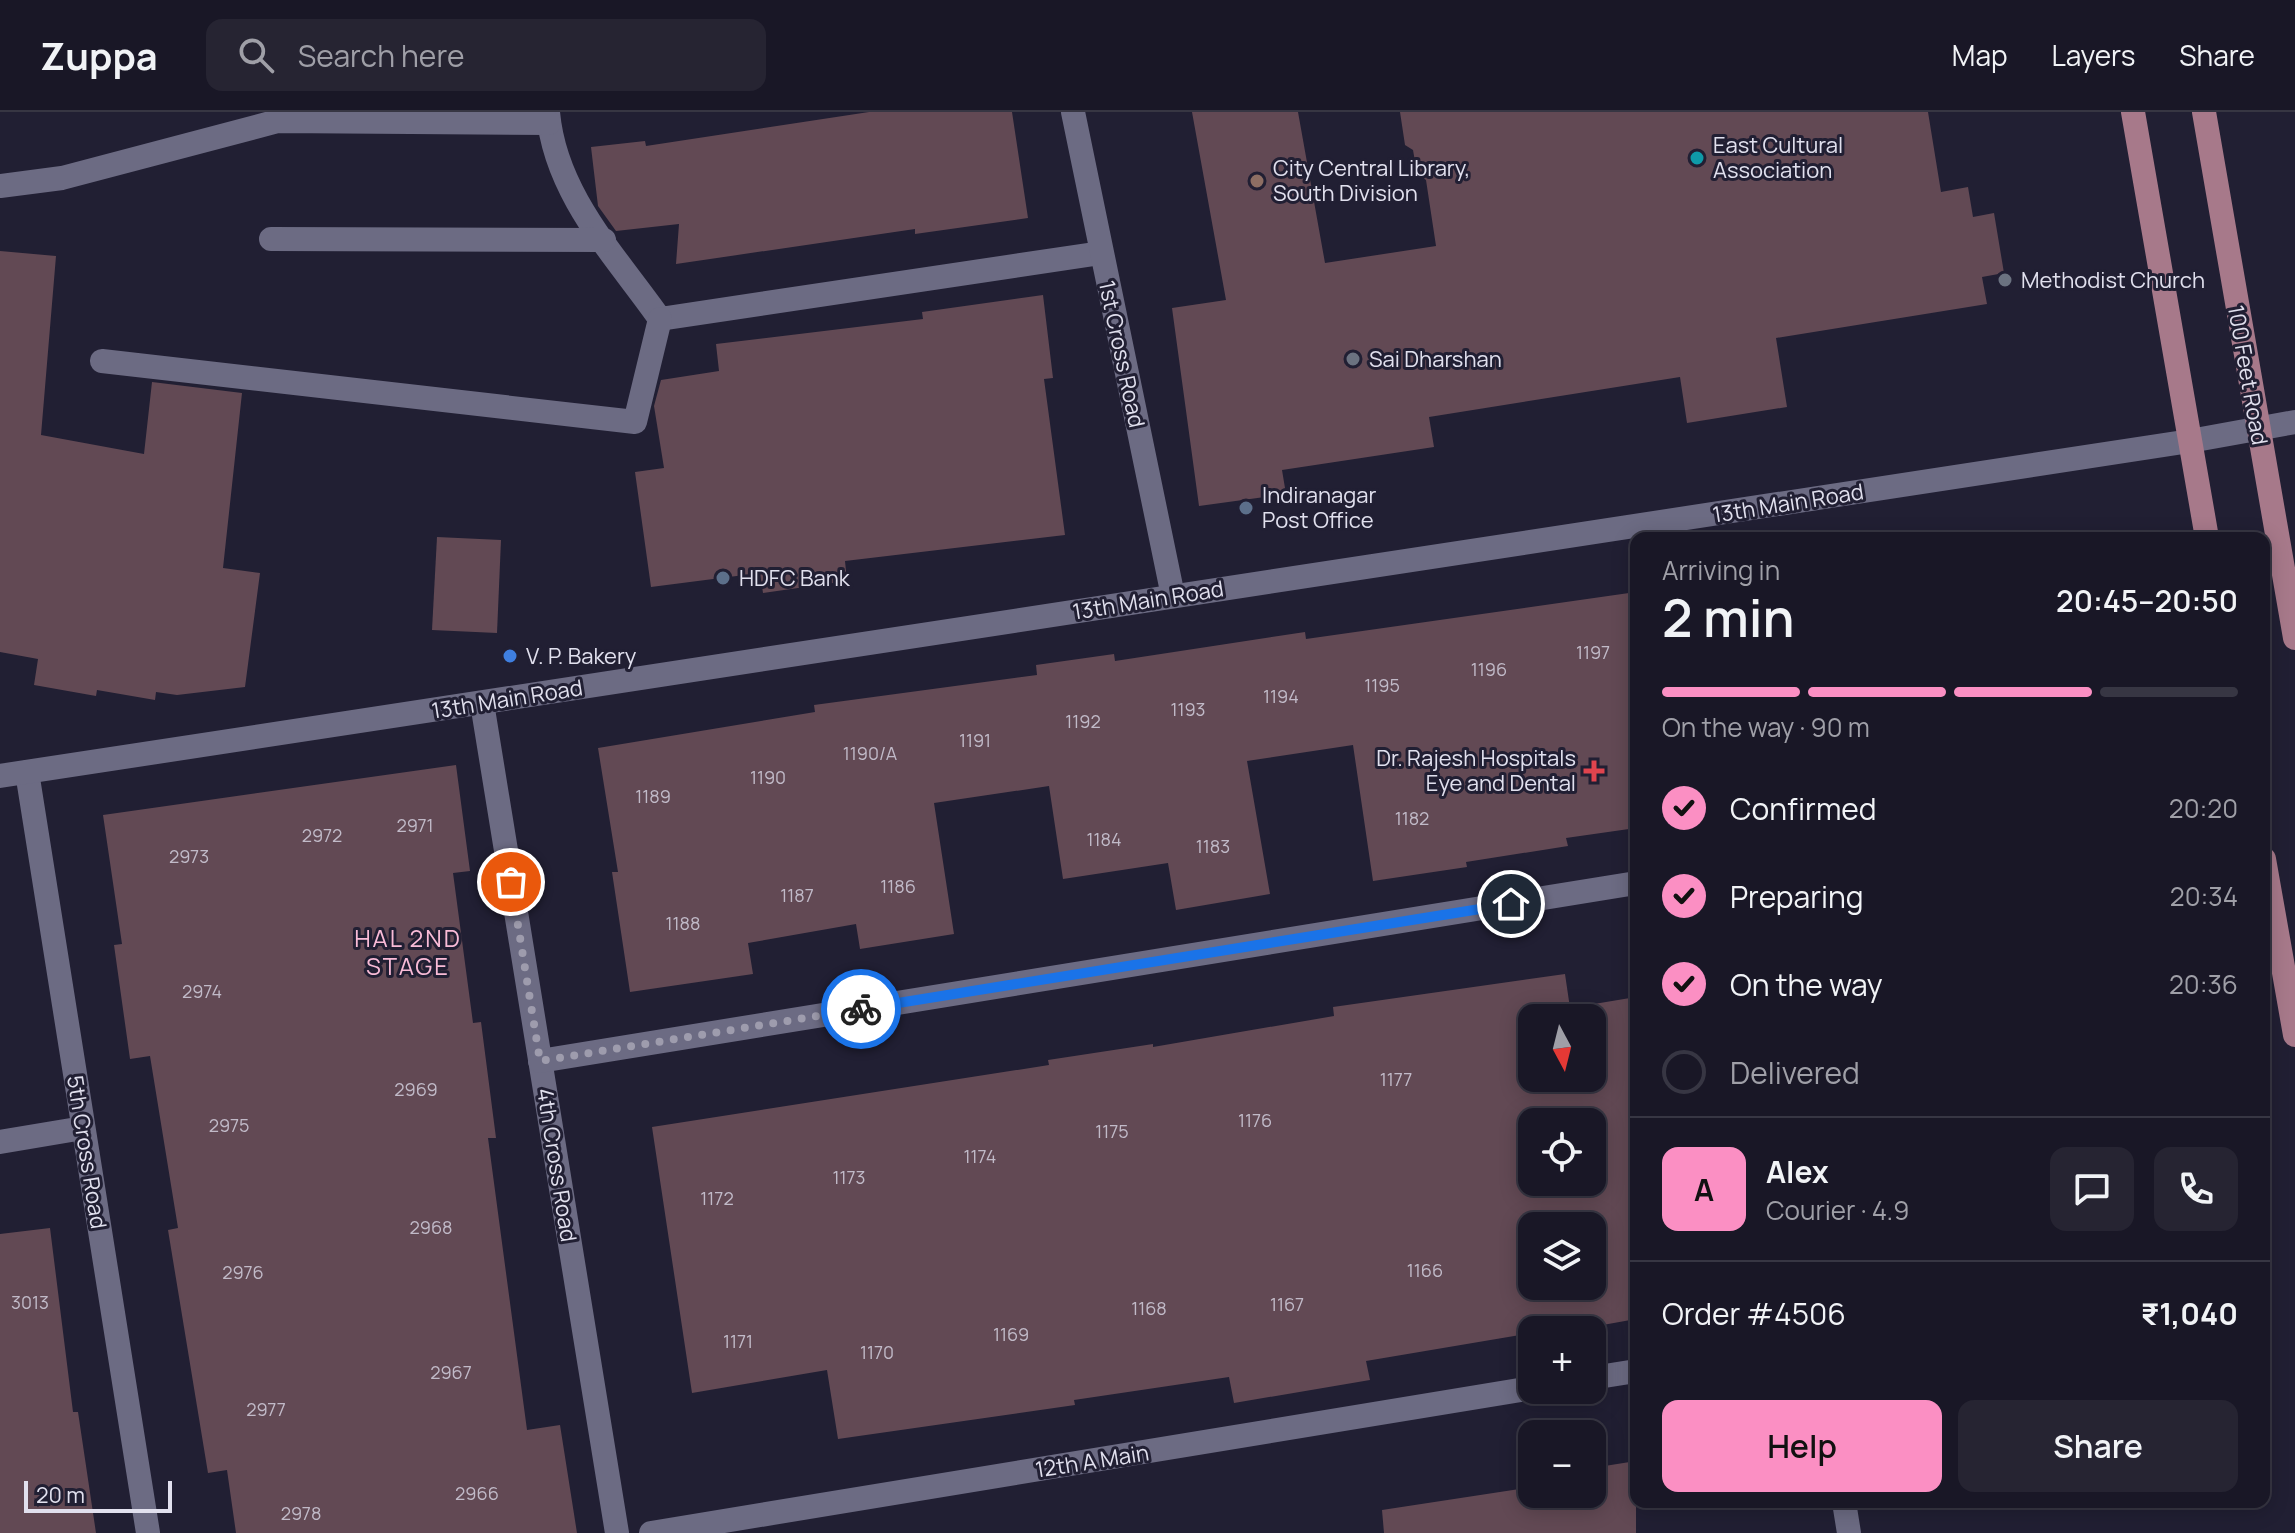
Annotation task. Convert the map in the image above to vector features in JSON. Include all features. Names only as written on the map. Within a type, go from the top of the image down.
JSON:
[{"type":"main road","points":[[2133,112],[2206,532]]},
{"type":"main road","name":"100 Feet Road","points":[[2204,112],[2295,638]]},
{"type":"main road","points":[[2270,893],[2295,1035]]},
{"type":"street","name":"1st Cross Road","points":[[1073,112],[1173,596]]},
{"type":"street","points":[[0,186],[62,178],[278,121],[549,118],[567,185],[584,216],[660,319],[635,422],[102,361]]},
{"type":"street","points":[[271,239],[604,240]]},
{"type":"street","points":[[660,319],[1101,253]]},
{"type":"street","name":"13th Main Road","points":[[1664,532],[2295,422]]},
{"type":"street","name":"13th Main Road","points":[[0,776],[1173,596],[1630,536]]},
{"type":"street","name":"4th Cross Road","points":[[482,703],[617,1533]]},
{"type":"street","name":"5th Cross Road","points":[[27,772],[148,1533]]},
{"type":"street","points":[[540,1061],[1630,884]]},
{"type":"street","points":[[0,1142],[83,1128]]},
{"type":"street","points":[[1606,1376],[1630,1372]]},
{"type":"street","name":"12th A Main","points":[[651,1533],[1518,1390]]},
{"type":"street","points":[[1845,1508],[1849,1533]]},
{"type":"building","points":[[869,112],[1012,112],[1028,218],[915,234],[915,229],[676,264],[679,224],[616,231],[598,206],[591,147],[645,141],[646,146]]},
{"type":"building","points":[[1192,112],[1298,112],[1325,263],[1436,246],[1426,180],[1417,173],[1413,150],[1405,145],[1400,112],[1928,112],[1941,192],[1968,187],[1973,217],[1994,213],[2004,273],[1982,277],[1987,304],[1776,338],[1787,407],[1687,423],[1680,377],[1429,417],[1434,447],[1282,470],[1286,494],[1199,506],[1172,308],[1226,300]]},
{"type":"building","points":[[0,251],[56,256],[41,435],[144,454],[152,382],[242,393],[223,568],[260,573],[245,687],[177,695],[156,692],[155,700],[97,690],[96,696],[34,685],[38,659],[0,652]]},
{"type":"building","points":[[1043,295],[1053,378],[1044,379],[1065,535],[845,561],[847,581],[763,593],[760,573],[651,587],[635,472],[664,468],[654,406],[661,380],[719,371],[716,344],[923,319],[922,312]]},
{"type":"building","points":[[437,537],[501,540],[497,633],[432,630]]},
{"type":"building","points":[[1630,593],[1630,829],[1566,838],[1568,846],[1466,862],[1467,867],[1373,881],[1353,745],[1247,761],[1270,894],[1176,910],[1168,863],[1063,879],[1049,786],[934,803],[954,934],[860,949],[856,924],[748,943],[753,974],[630,992],[612,872],[618,872],[598,748],[815,712],[814,705],[1037,675],[1036,665],[1114,654],[1115,661],[1305,632],[1306,639]]},
{"type":"building","points":[[456,765],[470,871],[453,873],[473,1023],[481,1022],[496,1138],[488,1138],[527,1430],[560,1425],[577,1533],[236,1533],[227,1470],[208,1473],[168,1230],[178,1228],[150,1056],[130,1059],[114,945],[122,944],[103,815]]},
{"type":"building","points":[[1565,974],[1569,1004],[1518,1004],[1518,1092],[1606,1092],[1606,1004],[1594,1004],[1630,998],[1630,1320],[1606,1324],[1606,1316],[1518,1316],[1518,1335],[1366,1361],[1370,1380],[1234,1403],[1229,1377],[1074,1400],[1075,1405],[838,1439],[827,1370],[692,1393],[652,1127],[1049,1065],[1048,1060],[1153,1044],[1153,1047],[1334,1016],[1333,1007]]},
{"type":"building","points":[[50,1228],[73,1412],[78,1412],[96,1533],[0,1533],[0,1234]]},
{"type":"building","points":[[1630,1462],[1630,1508],[1636,1508],[1636,1533],[1384,1533],[1382,1510],[1518,1489],[1518,1508],[1606,1508],[1606,1466]]},
{"type":"way so far","points":[[511,882],[540,1061],[861,1009]]},
{"type":"place","name":"East Cultural Association","points":[[1697,158]]},
{"type":"place","name":"City Central Library, South Division","points":[[1257,181]]},
{"type":"place","name":"Methodist Church","points":[[2005,280]]},
{"type":"place","name":"Sai Dharshan","points":[[1353,359]]},
{"type":"place","name":"Indiranagar Post Office","points":[[1246,508]]},
{"type":"place","name":"HDFC Bank","points":[[723,578]]},
{"type":"place","name":"V. P. Bakery","points":[[510,656]]},
{"type":"place","name":"Dr. Rajesh Hospitals Eye and Dental","points":[[1594,771]]},
{"type":"district","name":"HAL 2ND STAGE","points":[[408,951]]},
{"type":"route","points":[[861,1009],[1511,904]]}]
